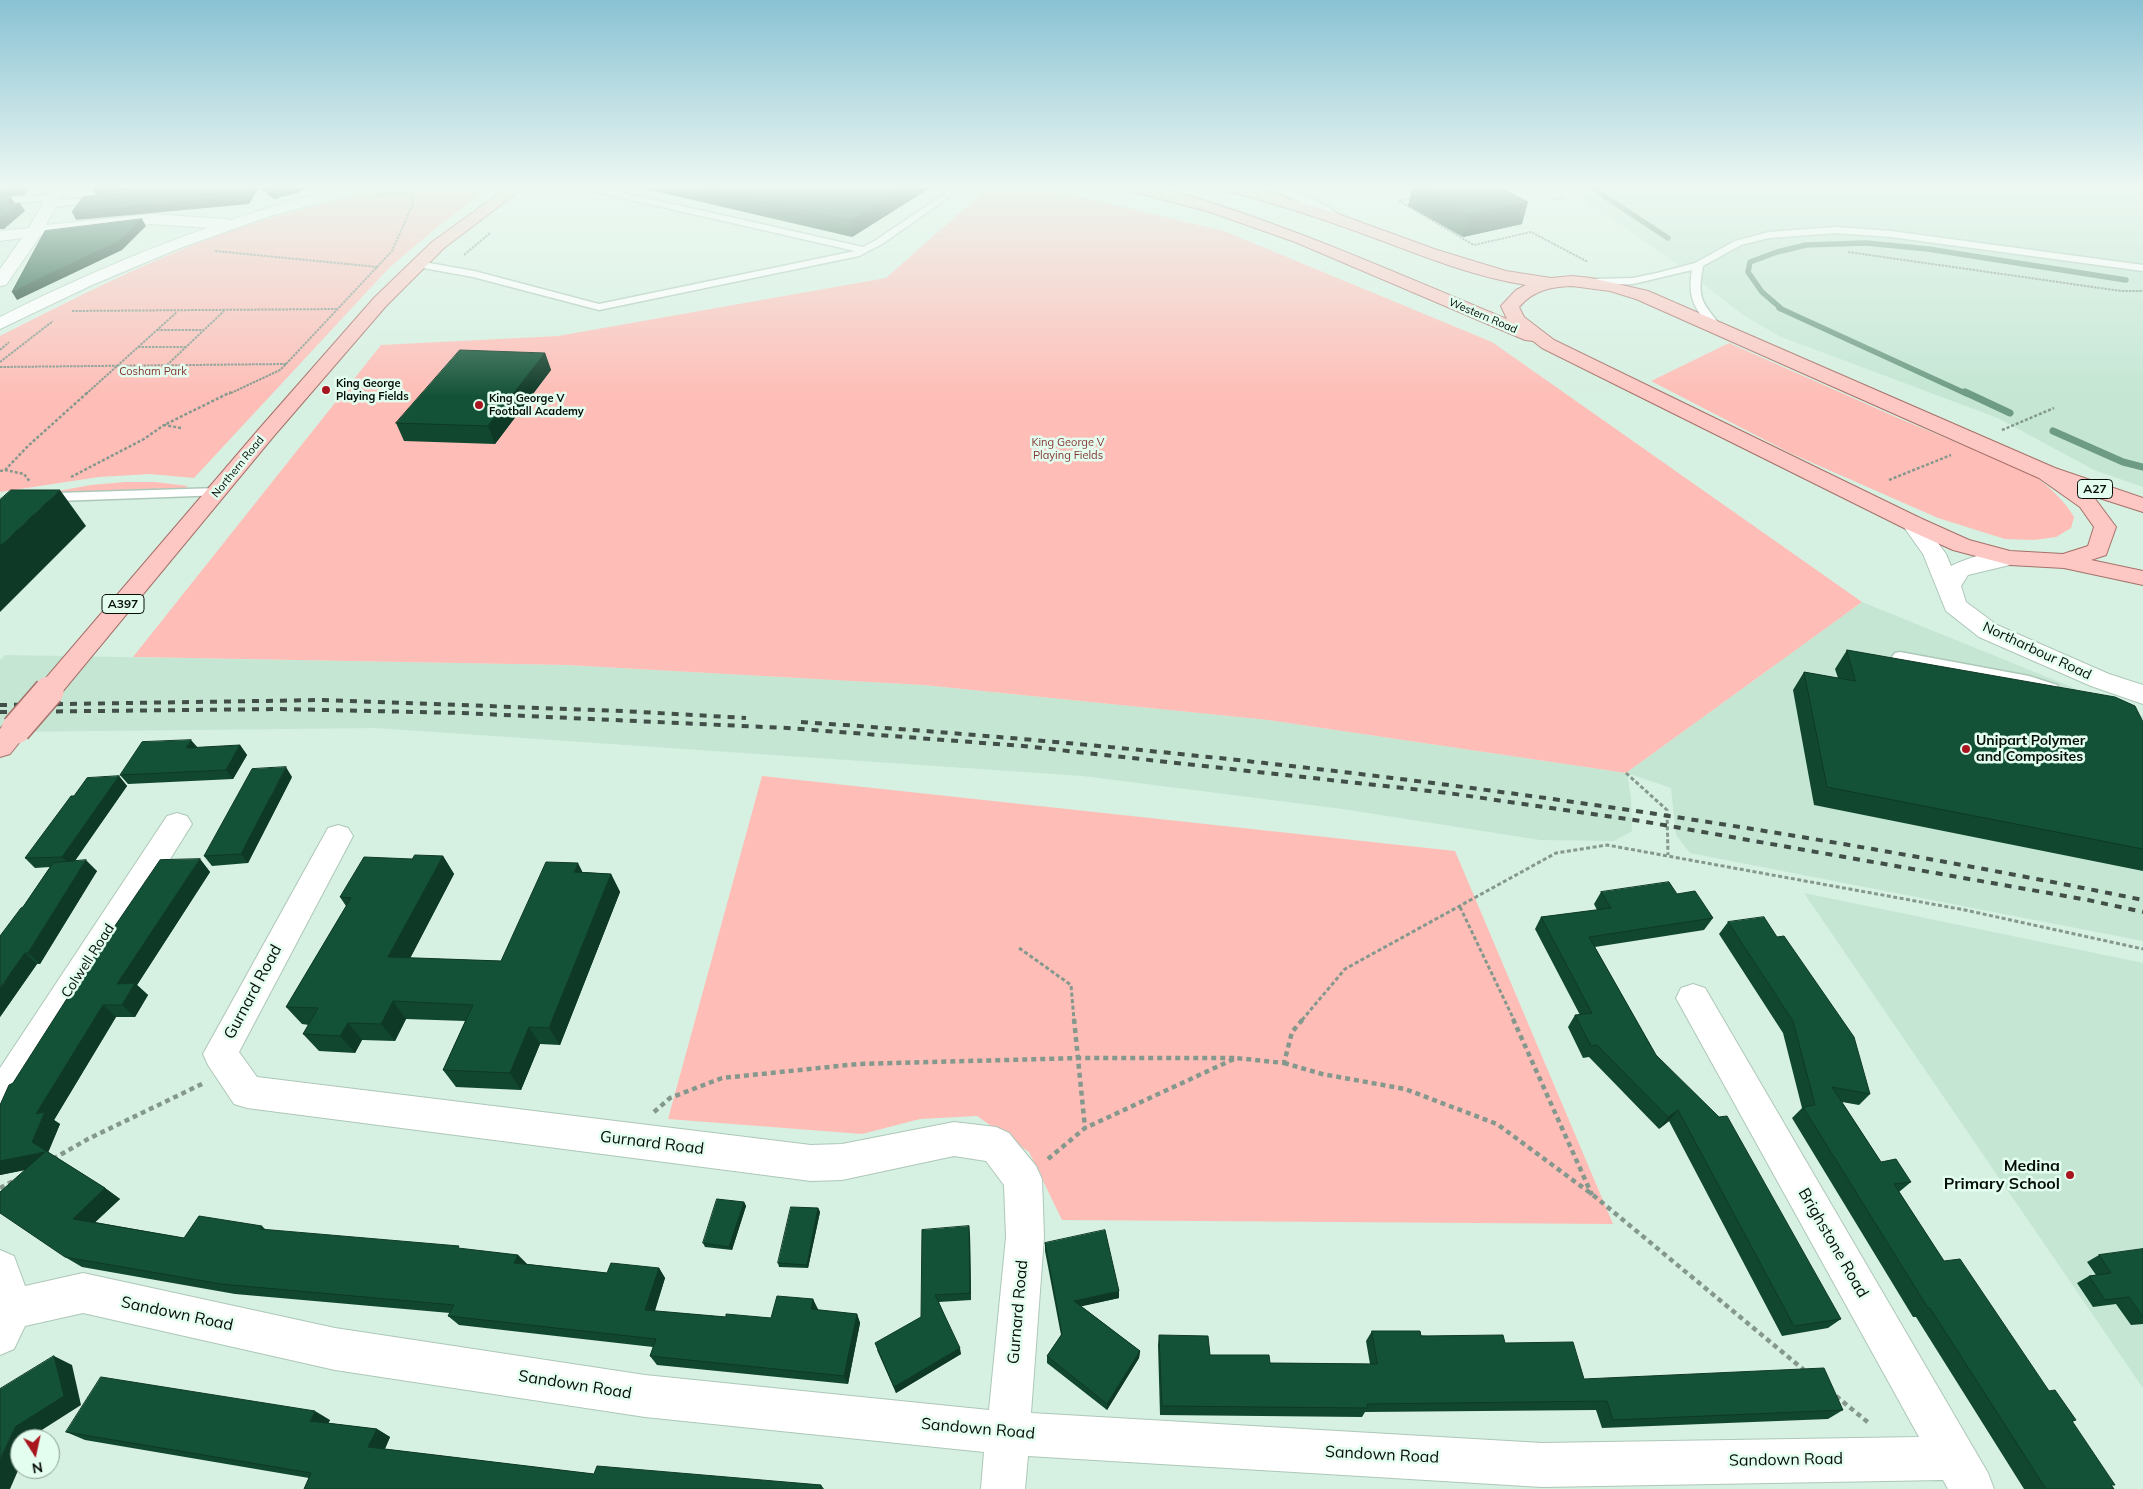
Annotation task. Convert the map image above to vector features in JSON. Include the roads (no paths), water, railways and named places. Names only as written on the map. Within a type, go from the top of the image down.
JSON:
[{"type":"main road","name":"Northern Road","points":[[8,738],[266,433],[380,302],[426,257]]},
{"type":"main road","name":"Western Road","points":[[1344,257],[1548,344]]},
{"type":"main road","points":[[1444,257],[1500,275],[1551,283]]},
{"type":"main road","points":[[2064,561],[2098,550],[2105,527],[2088,502],[2047,473],[1642,295],[1615,286],[1591,273],[1530,289],[1516,298],[1510,306],[1516,320],[1548,344],[1912,523],[1961,545],[2010,558],[2064,561],[2143,578]]},
{"type":"main road","name":"A27","points":[[2047,473],[2143,505]]},
{"type":"street","points":[[0,281],[17,257]]},
{"type":"street","points":[[1,324],[73,289],[147,257]]},
{"type":"street","name":"Northarbour Road","points":[[1912,523],[1934,554],[1949,586],[1955,606],[1988,631],[2100,680],[2143,695]]},
{"type":"street","points":[[1949,586],[1960,570],[1982,563],[2010,558]]},
{"type":"street","name":"Colwell Road","points":[[0,1099],[177,824]]},
{"type":"street","name":"Gurnard Road","points":[[338,836],[220,1054],[247,1092],[811,1163],[842,1162],[954,1139],[996,1145],[1023,1179],[1025,1237],[1003,1489]]},
{"type":"street","name":"Brighstone Road","points":[[1693,998],[1963,1473]]},
{"type":"street","points":[[0,1270],[6,1322]]},
{"type":"street","name":"Sandown Road","points":[[6,1322],[83,1294],[335,1349],[645,1396],[1007,1432],[1542,1465],[1963,1473]]},
{"type":"lane","points":[[418,264],[445,268],[599,307],[840,257]]},
{"type":"lane","points":[[1591,273],[1633,281],[1698,266],[1713,257]]},
{"type":"lane","points":[[2068,257],[2143,268]]},
{"type":"lane","points":[[2092,261],[2143,275]]},
{"type":"lane","points":[[1698,266],[1693,288],[1697,306],[1718,329]]},
{"type":"lane","points":[[0,503],[57,497],[218,492]]},
{"type":"lane","points":[[1900,657],[2029,681],[2062,693]]},
{"type":"waterway","points":[[1762,257],[1750,262],[1748,272],[1762,292],[1783,310]]},
{"type":"waterway","points":[[1982,257],[2126,280]]},
{"type":"waterway","points":[[1783,310],[1967,394]]},
{"type":"waterway","points":[[1965,392],[2010,413]]},
{"type":"waterway","points":[[2053,431],[2123,462],[2143,467]]},
{"type":"railway","points":[[0,705],[323,700],[623,711],[746,718]]},
{"type":"railway","points":[[0,712],[281,709],[461,713],[787,728],[1023,746],[1448,793],[1641,821],[2088,900],[2143,912]]},
{"type":"railway","points":[[801,722],[1138,750],[1475,788],[1810,838],[2143,900]]},
{"type":"place","name":"King George Playing Fields","points":[[326,390]]},
{"type":"place","name":"King George V Football Academy","points":[[479,405]]},
{"type":"place","name":"Unipart Polymer and Composites","points":[[1966,749]]},
{"type":"place","name":"Medina Primary School","points":[[2070,1175]]},
{"type":"park label","name":"Cosham Park","points":[[153,372]]},
{"type":"park label","name":"King George V Playing Fields","points":[[1068,449]]}]
